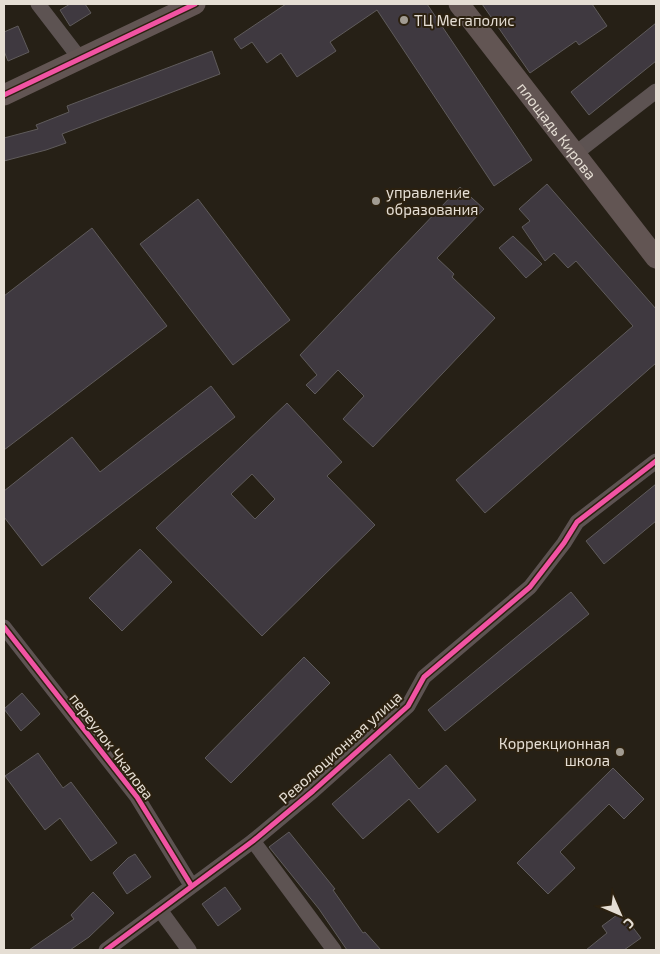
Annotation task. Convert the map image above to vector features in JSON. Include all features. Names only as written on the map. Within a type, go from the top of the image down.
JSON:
[{"type":"main road","points":[[4,96],[195,4]]},
{"type":"main road","name":"площадь Кирова","points":[[459,4],[656,258]]},
{"type":"street","points":[[38,4],[81,60]]},
{"type":"street","points":[[576,153],[656,92]]},
{"type":"street","name":"Революционная улица","points":[[106,950],[252,841],[313,791],[408,706],[424,677],[530,587],[564,543],[577,522],[656,461]]},
{"type":"street","name":"переулок Чкалова","points":[[4,627],[137,797],[191,885]]},
{"type":"street","points":[[252,841],[334,950]]},
{"type":"street","points":[[160,910],[189,950]]},
{"type":"building","points":[[70,4],[85,4],[91,13],[70,26],[60,10]]},
{"type":"building","points":[[286,4],[427,4],[532,160],[494,186],[377,10],[330,42],[336,51],[297,77],[281,53],[267,63],[252,42],[241,49],[234,39]]},
{"type":"building","points":[[482,4],[592,4],[607,26],[579,45],[576,41],[530,73]]},
{"type":"building","points":[[656,23],[656,61],[589,115],[571,92]]},
{"type":"building","points":[[18,26],[29,52],[8,61],[4,51],[4,32]]},
{"type":"building","points":[[212,51],[220,74],[62,134],[66,143],[4,161],[4,138],[38,129],[36,125],[69,112],[67,106]]},
{"type":"building","points":[[547,184],[656,309],[656,363],[485,513],[456,480],[633,326],[576,261],[568,268],[554,253],[545,261],[522,227],[530,221],[519,209]]},
{"type":"building","points":[[460,187],[484,209],[437,258],[454,274],[452,277],[495,318],[373,447],[343,419],[364,396],[338,370],[315,394],[306,385],[317,375],[300,355]]},
{"type":"building","points":[[198,199],[290,320],[233,365],[140,244]]},
{"type":"building","points":[[92,228],[167,326],[4,450],[4,296]]},
{"type":"building","points":[[513,236],[542,264],[526,278],[499,248]]},
{"type":"building","points":[[211,386],[235,417],[42,566],[4,517],[4,491],[72,437],[100,472]]},
{"type":"building","points":[[287,403],[342,462],[327,476],[375,525],[262,636],[156,528]],"holes":[[[252,474],[275,499],[255,519],[231,494]]]},
{"type":"building","points":[[656,484],[656,521],[604,564],[586,541]]},
{"type":"building","points":[[140,549],[172,582],[122,631],[89,598]]},
{"type":"building","points":[[571,592],[589,614],[445,731],[428,710]]},
{"type":"building","points":[[304,657],[330,683],[231,783],[205,758]]},
{"type":"building","points":[[22,693],[40,714],[21,731],[4,709]]},
{"type":"building","points":[[38,753],[63,788],[71,782],[117,843],[91,861],[60,818],[45,830],[5,776]]},
{"type":"building","points":[[390,754],[419,789],[446,765],[476,800],[438,833],[409,799],[363,839],[332,804]]},
{"type":"building","points":[[613,768],[644,799],[624,819],[609,804],[560,852],[575,868],[548,894],[517,863]]},
{"type":"building","points":[[289,832],[335,889],[333,890],[363,933],[365,932],[381,950],[347,950],[319,909],[269,847]]},
{"type":"building","points":[[135,854],[151,877],[127,894],[113,873],[128,858]]},
{"type":"building","points":[[225,887],[241,909],[218,926],[202,904]]},
{"type":"building","points":[[93,892],[114,913],[89,937],[70,950],[29,950],[74,919],[71,915]]},
{"type":"building","points":[[621,912],[641,938],[624,950],[586,950],[607,933],[602,926]]},
{"type":"cycle path","points":[[4,95],[195,4]]},
{"type":"cycle path","points":[[106,950],[253,841],[313,791],[408,706],[424,677],[530,587],[564,543],[577,522],[656,461]]},
{"type":"cycle path","points":[[4,627],[137,797],[191,885]]},
{"type":"place","name":"ТЦ Мегаполис","points":[[404,20]]},
{"type":"place","name":"управление образования","points":[[376,201]]},
{"type":"place","name":"Коррекционная школа","points":[[620,752]]}]
